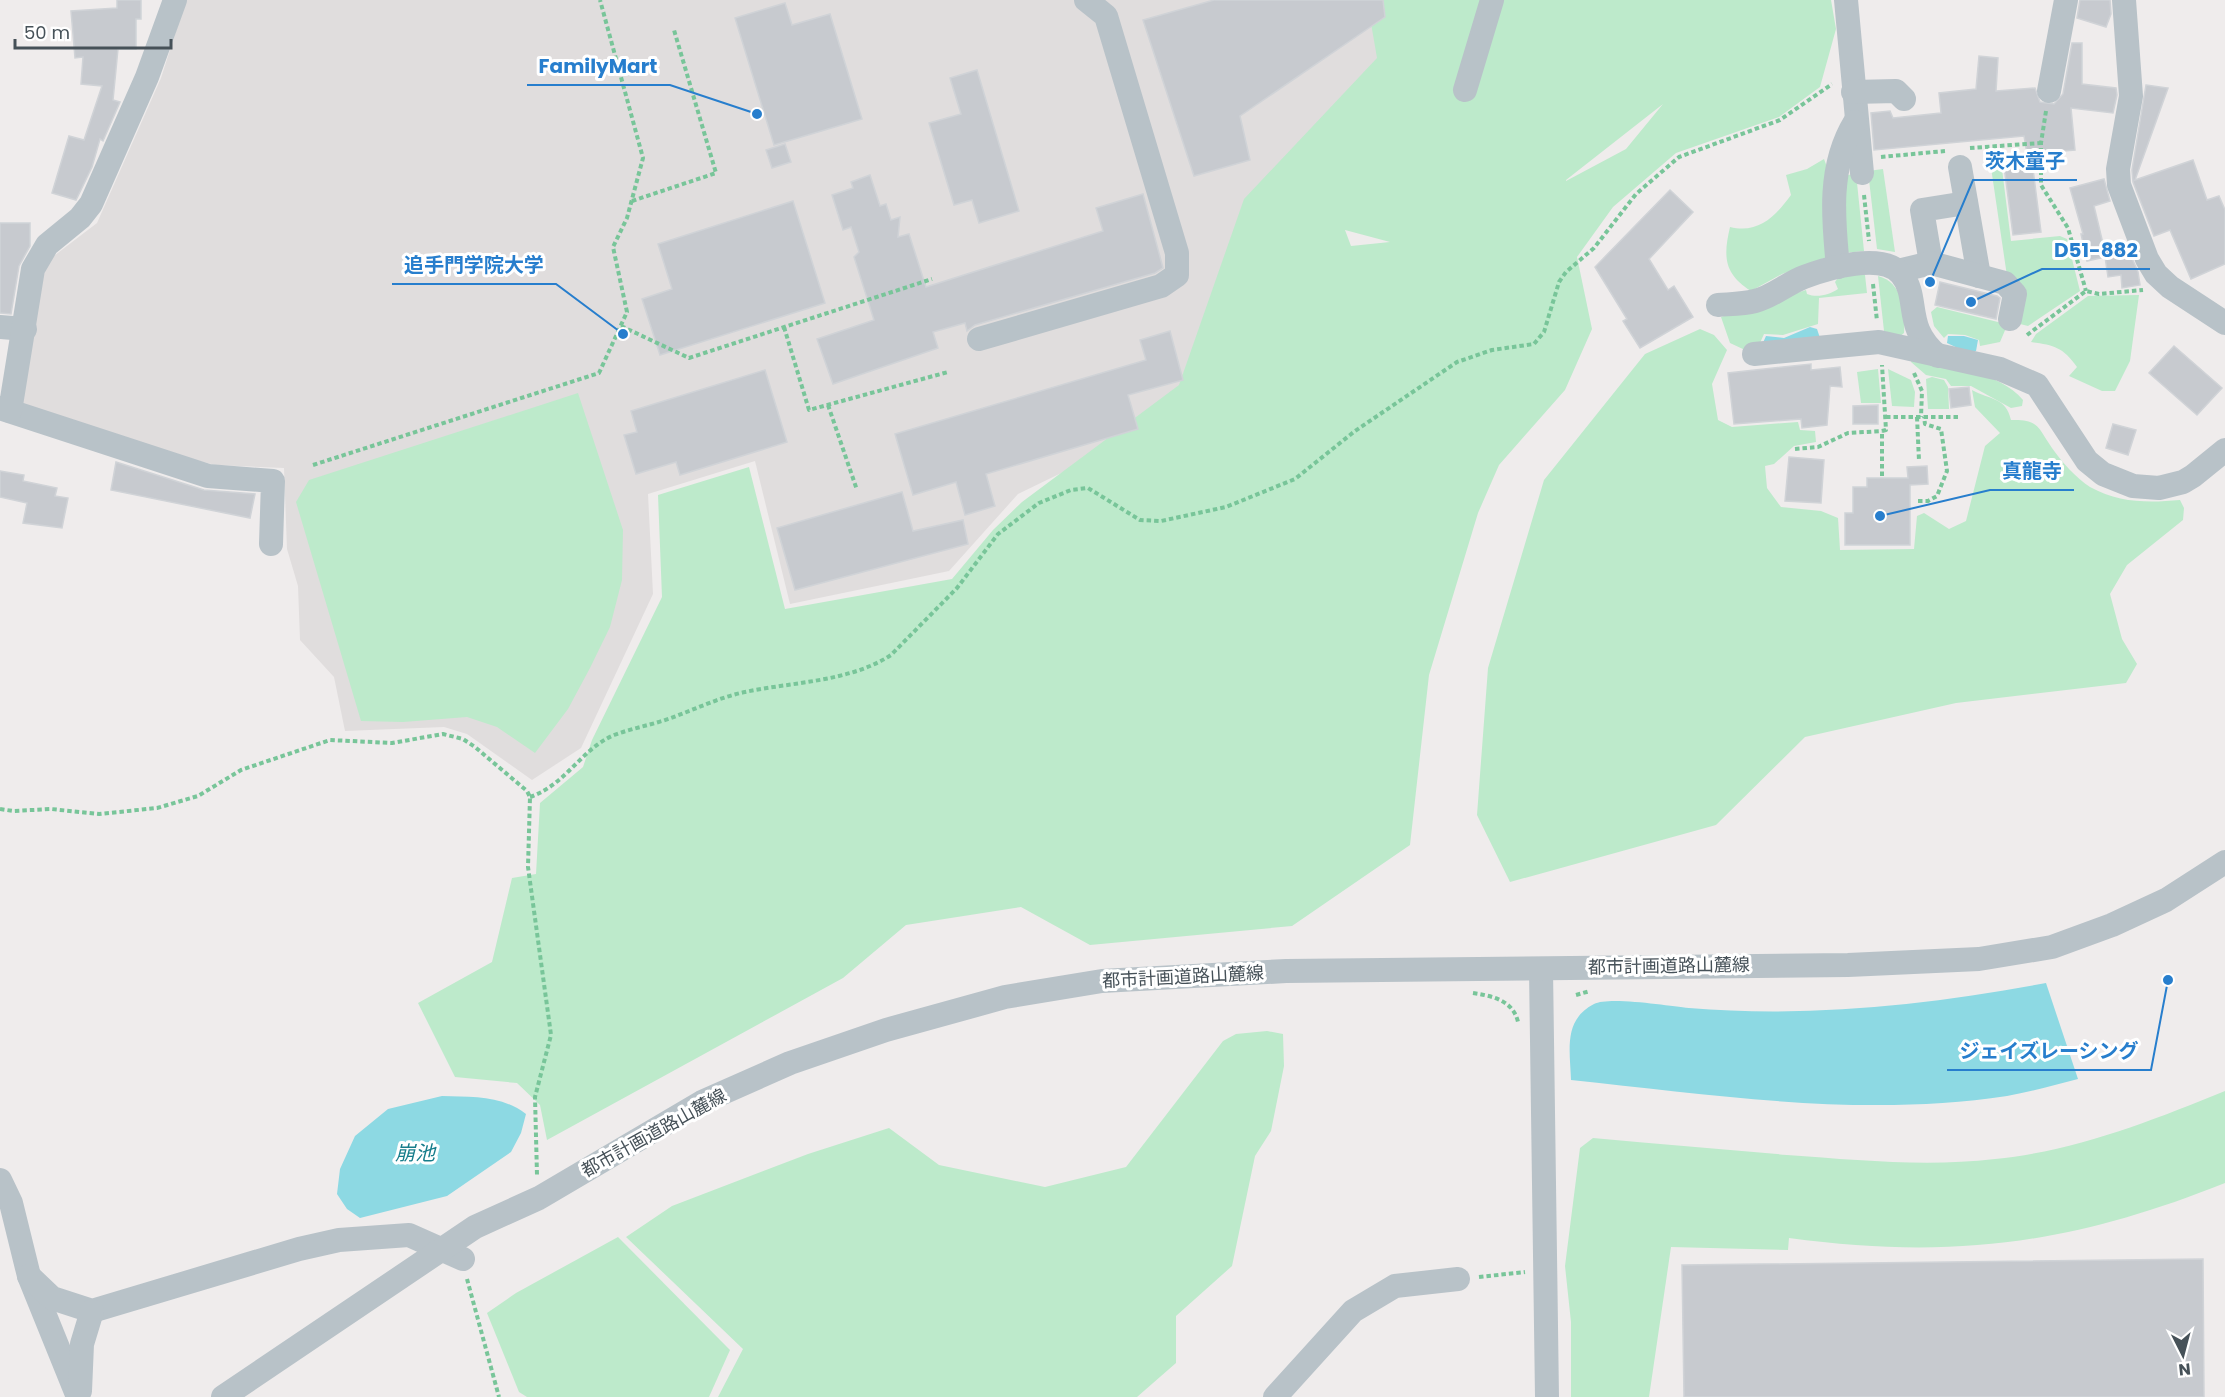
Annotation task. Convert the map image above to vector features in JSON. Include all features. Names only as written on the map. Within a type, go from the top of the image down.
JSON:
[{"type":"street","points":[[175,0],[147,77],[91,204],[80,218],[47,245],[36,262],[31,276],[25,329],[5,410],[208,476],[273,481],[271,544]]},
{"type":"street","points":[[979,339],[1161,286],[1177,275],[1177,253],[1106,16],[1086,0]]},
{"type":"street","points":[[1465,90],[1492,0]]},
{"type":"street","points":[[1846,0],[1862,173]]},
{"type":"street","points":[[2049,91],[2066,0]]},
{"type":"street","points":[[2124,0],[2131,96],[2118,169],[2119,185],[2147,259],[2156,274],[2170,288],[2225,323]]},
{"type":"street","points":[[1852,83],[1896,91],[1904,99]]},
{"type":"street","points":[[1838,267],[1833,196],[1843,147],[1856,120]]},
{"type":"street","points":[[1960,167],[1978,276]]},
{"type":"street","points":[[1931,263],[1922,210],[1966,202]]},
{"type":"street","points":[[1718,305],[1756,301],[1804,277],[1838,267],[1881,263],[1898,271],[1907,288],[1916,331],[1927,347],[1940,357]]},
{"type":"street","points":[[1898,271],[1931,263],[2006,283],[2015,294],[2013,330]]},
{"type":"street","points":[[0,327],[25,329]]},
{"type":"street","points":[[1754,354],[1879,342],[1897,344],[1940,357],[2000,369],[2028,379],[2045,395],[2087,460],[2103,474],[2133,486],[2159,488],[2182,482],[2225,450]]},
{"type":"street","name":"都市計画道路山麓線","points":[[223,1397],[454,1254],[475,1227],[539,1198],[702,1102],[790,1063],[886,1030],[1005,997],[1102,981],[1286,971],[1916,963],[1979,959],[2052,948],[2112,925],[2166,900],[2225,862]]},
{"type":"street","points":[[1541,969],[1547,1397]]},
{"type":"street","points":[[0,1180],[10,1203],[29,1276],[79,1397]]},
{"type":"street","points":[[29,1276],[52,1298],[92,1311],[299,1249],[339,1240],[409,1235],[454,1254]]},
{"type":"street","points":[[1275,1397],[1353,1311],[1395,1286],[1458,1279]]},
{"type":"street","points":[[79,1397],[82,1344],[92,1311]]},
{"type":"path","points":[[313,465],[599,373],[627,312],[613,248],[627,218],[643,158],[600,0]]},
{"type":"path","points":[[632,201],[716,173],[674,30]]},
{"type":"path","points":[[530,797],[545,792],[601,742],[614,735],[661,721],[725,696],[815,680],[879,663],[891,655],[957,588],[998,534],[1049,498],[1080,487],[1088,488],[1140,520],[1161,521],[1226,507],[1295,479],[1355,431],[1457,362],[1492,350],[1534,344],[1544,332],[1559,282],[1566,272],[1594,248],[1636,194],[1679,157],[1780,120],[1804,102],[1852,83]]},
{"type":"path","points":[[2049,91],[2041,143],[2042,185],[2068,228],[2086,291]]},
{"type":"path","points":[[1862,173],[1870,250]]},
{"type":"path","points":[[1872,276],[1877,322]]},
{"type":"path","points":[[621,326],[688,358],[932,279]]},
{"type":"path","points":[[2013,330],[2086,291],[2099,294],[2170,288]]},
{"type":"path","points":[[784,327],[808,410],[948,372]]},
{"type":"path","points":[[1881,358],[1892,363]]},
{"type":"path","points":[[1795,449],[1818,447],[1848,433],[1886,430],[1882,364]]},
{"type":"path","points":[[1912,372],[1922,391],[1919,461]]},
{"type":"path","points":[[828,405],[857,490]]},
{"type":"path","points":[[1886,417],[1958,417]]},
{"type":"path","points":[[1918,501],[1928,501],[1937,496],[1947,476],[1942,433],[1938,427],[1925,424],[1921,417]]},
{"type":"path","points":[[1882,430],[1882,476]]},
{"type":"path","points":[[0,809],[51,809],[99,814],[157,808],[198,796],[242,770],[330,740],[392,743],[443,734],[453,735],[476,747],[527,791],[530,797],[528,867],[551,1035],[535,1097],[539,1198]]},
{"type":"path","points":[[1467,992],[1498,997],[1516,1014],[1520,1031]]},
{"type":"path","points":[[454,1254],[473,1308],[499,1397]]},
{"type":"path","points":[[1526,1260],[1526,1283]]},
{"type":"path","points":[[1458,1279],[1526,1272]]},
{"type":"shaded area","points":[[186,0],[1401,0],[1396,68],[1191,410],[1018,494],[949,571],[790,604],[755,461],[648,494],[653,594],[581,748],[532,780],[467,734],[444,727],[345,731],[334,677],[300,640],[298,586],[287,549],[284,468],[215,465],[113,438],[17,405],[46,262],[97,223],[161,78]]},
{"type":"green space","points":[[1367,0],[1831,0],[1836,29],[1820,87],[1779,117],[1676,153],[1613,207],[1577,257],[1592,329],[1565,390],[1499,465],[1478,513],[1429,675],[1410,845],[1292,926],[1090,945],[1021,907],[906,925],[843,978],[547,1140],[540,1105],[517,1083],[455,1077],[418,1003],[492,962],[512,878],[536,874],[540,803],[583,767],[592,740],[662,597],[658,495],[749,467],[785,609],[952,579],[993,530],[1022,502],[1179,385],[1244,199],[1377,58]],"holes":[[[1663,104],[1626,149],[1566,181],[1566,180]],[[1345,230],[1390,242],[1351,246]]]},
{"type":"green space","points":[[2000,153],[2011,241],[2060,236],[2067,239],[2080,291],[2028,326],[2020,324],[2007,276],[1989,154]]},
{"type":"green space","points":[[1824,159],[1827,167],[1830,256],[1782,274],[1751,291],[1735,278],[1728,264],[1726,256],[1730,227],[1749,228],[1772,217],[1791,195],[1786,175],[1807,169]]},
{"type":"green space","points":[[1883,169],[1895,252],[1877,249],[1868,171]]},
{"type":"green space","points":[[1856,173],[1864,251],[1844,253],[1845,176]]},
{"type":"green space","points":[[1865,275],[1867,293],[1819,298],[1818,324],[1783,335],[1764,334],[1760,343],[1745,350],[1730,343],[1721,317],[1806,290],[1807,294],[1811,295],[1827,294],[1838,289],[1835,282],[1838,278]]},
{"type":"green space","points":[[1878,276],[1892,284],[1901,298],[1904,333],[1899,337],[1884,331]]},
{"type":"green space","points":[[2139,295],[2130,361],[2115,391],[2102,391],[2069,376],[2077,367],[2067,355],[2052,346],[2031,342],[2036,334],[2088,296]]},
{"type":"green space","points":[[1937,307],[2002,323],[2006,328],[2000,342],[1980,346],[1979,340],[1965,335],[1948,334],[1944,338],[1934,326],[1931,312]]},
{"type":"green space","points":[[1700,329],[1714,335],[1727,350],[1712,384],[1718,420],[1732,427],[1798,422],[1800,430],[1815,431],[1816,442],[1794,446],[1774,464],[1765,466],[1767,488],[1781,507],[1821,511],[1838,518],[1840,550],[1914,549],[1917,516],[1924,513],[1949,529],[1966,521],[1985,446],[2000,433],[1975,407],[1972,390],[2001,403],[2009,413],[2011,420],[2027,421],[2037,426],[2065,464],[2090,487],[2112,496],[2134,501],[2180,500],[2184,508],[2183,520],[2127,565],[2110,594],[2122,639],[2137,664],[2126,683],[1956,703],[1805,737],[1716,825],[1510,882],[1477,815],[1488,668],[1544,480],[1645,354]]},
{"type":"green space","points":[[1912,358],[1987,376],[2001,382],[2023,400],[2022,406],[2011,408],[1971,386],[1951,386],[1946,379],[1926,375],[1911,362]]},
{"type":"green space","points":[[1878,369],[1881,403],[1861,403],[1857,372]]},
{"type":"green space","points":[[1888,369],[1911,380],[1915,392],[1914,407],[1892,406]]},
{"type":"green space","points":[[1932,377],[1944,380],[1948,387],[1949,409],[1928,409],[1926,379]]},
{"type":"green space","points":[[578,393],[623,530],[622,580],[610,627],[568,709],[535,753],[497,727],[467,717],[403,722],[361,721],[296,502],[309,480]]},
{"type":"green space","points":[[1267,1031],[1283,1034],[1284,1066],[1271,1131],[1255,1156],[1232,1266],[1176,1316],[1176,1363],[1137,1397],[718,1397],[743,1349],[626,1237],[672,1206],[808,1154],[889,1128],[939,1165],[1045,1187],[1126,1167],[1223,1041],[1236,1034]]},
{"type":"green space","points":[[2225,1091],[2225,1183],[2169,1204],[2115,1220],[2063,1233],[2011,1242],[1959,1246],[1905,1247],[1789,1238],[1788,1250],[1671,1247],[1649,1397],[1571,1397],[1571,1322],[1565,1266],[1580,1148],[1593,1138],[1865,1161],[1917,1163],[1969,1161],[2025,1155],[2084,1142],[2141,1124]]},
{"type":"green space","points":[[618,1237],[730,1350],[709,1397],[527,1397],[519,1392],[487,1313],[516,1293]]},
{"type":"water","points":[[1810,327],[1817,329],[1820,338],[1762,345],[1766,336],[1784,338]]},
{"type":"water","points":[[1948,336],[1964,336],[1978,340],[1976,351],[1964,351],[1947,343]]},
{"type":"water","points":[[2046,983],[2078,1079],[2007,1096],[1953,1102],[1843,1105],[1734,1097],[1571,1080],[1570,1037],[1573,1027],[1577,1018],[1584,1011],[1602,1002],[1625,1001],[1734,1011],[1823,1010],[1868,1008],[1957,998]]},
{"type":"water","name":"崩池","points":[[442,1096],[497,1100],[526,1114],[521,1133],[511,1152],[447,1196],[360,1218],[347,1209],[337,1194],[340,1169],[355,1136],[388,1109]]},
{"type":"building","points":[[117,0],[141,0],[141,19],[136,19],[136,49],[118,49],[113,100],[120,102],[103,141],[100,139],[92,167],[76,200],[52,193],[69,136],[84,140],[102,86],[81,84],[83,57],[75,58],[71,11],[117,8]]},
{"type":"building","points":[[1214,0],[1383,0],[1385,17],[1240,116],[1250,160],[1194,176],[1143,20]]},
{"type":"building","points":[[2080,0],[2110,0],[2111,14],[2106,27],[2077,18]]},
{"type":"building","points":[[785,3],[792,25],[830,14],[862,119],[774,145],[735,18]]},
{"type":"building","points":[[2072,43],[2082,43],[2082,84],[2116,88],[2117,95],[2113,113],[2071,108],[2075,150],[2027,154],[2024,136],[1874,150],[1871,113],[1890,111],[1893,118],[1941,113],[1939,93],[1976,89],[1979,56],[1998,58],[1996,91],[2035,88],[2040,102],[2054,104],[2063,94]]},
{"type":"building","points":[[977,70],[1019,211],[979,223],[972,200],[954,205],[929,123],[961,114],[950,78]]},
{"type":"building","points":[[2146,85],[2168,88],[2135,180],[2193,160],[2207,200],[2219,196],[2225,210],[2225,264],[2191,279],[2170,230],[2154,236],[2133,182],[2132,170]]},
{"type":"building","points":[[785,144],[791,162],[772,168],[766,150]]},
{"type":"building","points":[[2032,161],[2041,232],[2013,235],[2004,166]]},
{"type":"building","points":[[870,175],[880,206],[886,204],[891,220],[900,217],[898,237],[909,234],[926,287],[1103,231],[1096,208],[1143,194],[1163,268],[1155,273],[975,325],[967,331],[965,323],[933,332],[938,348],[833,384],[817,339],[874,320],[854,257],[859,252],[851,227],[843,230],[832,195],[853,188],[851,182]]},
{"type":"building","points":[[2104,179],[2110,201],[2094,206],[2105,252],[2128,249],[2138,272],[2140,285],[2122,288],[2121,275],[2108,277],[2105,257],[2087,261],[2081,234],[2083,234],[2070,188]]},
{"type":"building","points":[[1670,190],[1693,212],[1649,259],[1668,290],[1674,286],[1693,317],[1640,348],[1623,321],[1627,319],[1595,267]]},
{"type":"building","points":[[793,201],[825,303],[660,355],[642,299],[672,289],[658,244]]},
{"type":"building","points":[[0,223],[30,223],[30,246],[19,266],[11,314],[0,313]]},
{"type":"building","points":[[1940,282],[1997,296],[2000,298],[1996,319],[1935,305]]},
{"type":"building","points":[[1170,331],[1183,380],[1128,395],[1138,429],[986,474],[995,506],[965,515],[956,482],[913,495],[895,434],[1146,360],[1140,340]]},
{"type":"building","points":[[2174,346],[2222,388],[2197,415],[2149,373]]},
{"type":"building","points":[[1811,364],[1811,370],[1840,367],[1842,387],[1830,386],[1827,425],[1802,428],[1801,419],[1734,424],[1728,373]]},
{"type":"building","points":[[765,370],[787,442],[680,475],[676,462],[636,474],[624,435],[637,432],[631,411]]},
{"type":"building","points":[[1969,387],[1971,405],[1951,408],[1949,389]]},
{"type":"building","points":[[1878,405],[1878,424],[1853,424],[1853,406]]},
{"type":"building","points":[[2113,424],[2136,430],[2128,455],[2106,448]]},
{"type":"building","points":[[1789,457],[1824,460],[1821,503],[1785,501]]},
{"type":"building","points":[[116,462],[204,490],[255,494],[250,518],[111,490]]},
{"type":"building","points":[[1927,466],[1928,484],[1910,485],[1910,545],[1845,545],[1845,513],[1853,513],[1853,487],[1867,487],[1867,478],[1908,478],[1907,467]]},
{"type":"building","points":[[0,471],[24,475],[23,481],[57,488],[55,496],[68,498],[62,528],[23,523],[27,503],[0,497]]},
{"type":"building","points":[[902,492],[913,531],[963,520],[968,544],[795,590],[777,528]]},
{"type":"building","points":[[2203,1259],[2204,1397],[1684,1397],[1682,1265]]},
{"type":"place","name":"FamilyMart","points":[[757,114]]},
{"type":"place","name":"茨木童子","points":[[1930,282]]},
{"type":"place","name":"D51-882","points":[[1971,302]]},
{"type":"place","name":"追手門学院大学","points":[[623,334]]},
{"type":"place","name":"真龍寺","points":[[1880,516]]},
{"type":"place","name":"ジェイズレーシング","points":[[2168,980]]}]
